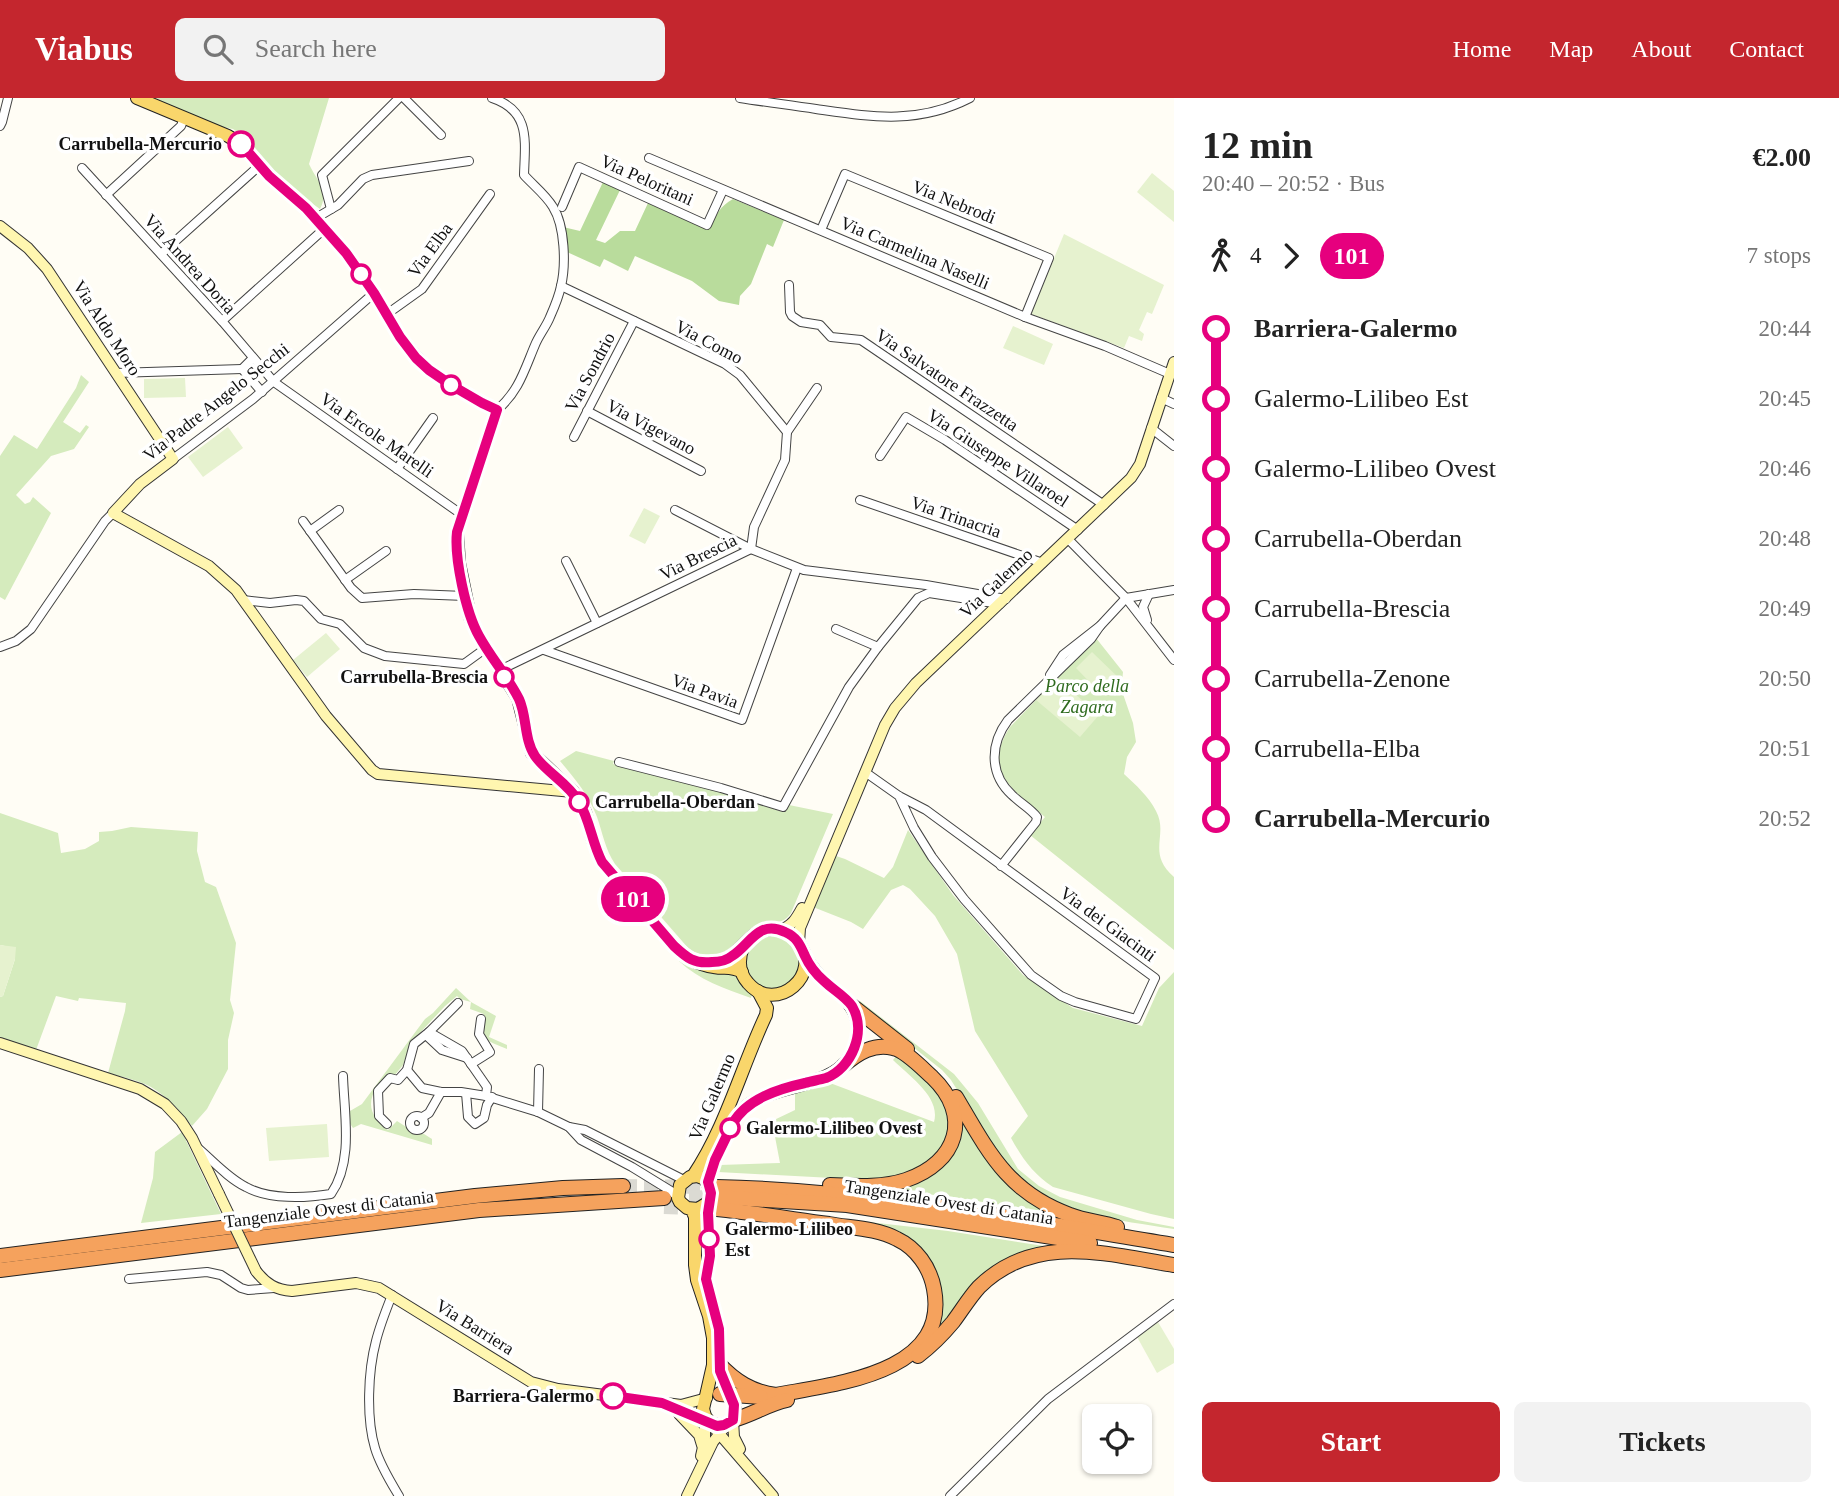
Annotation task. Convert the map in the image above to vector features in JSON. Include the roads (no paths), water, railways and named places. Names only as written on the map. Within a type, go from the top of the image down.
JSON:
[{"type":"highway","points":[[851,1005],[922,1060],[942,1079],[991,1156],[1018,1186],[1060,1211],[1082,1219],[1114,1225],[1158,1242]]},
{"type":"highway","points":[[714,1193],[756,1179],[843,1185],[894,1183],[916,1177],[937,1163],[953,1140],[956,1119],[949,1097],[936,1081],[895,1048],[866,1050],[844,1065]]},
{"type":"highway","name":"Tangenziale Ovest di Catania","points":[[0,1256],[475,1196],[563,1188],[626,1177]]},
{"type":"highway","name":"Tangenziale Ovest di Catania","points":[[714,1193],[756,1188],[885,1199],[1174,1245]]},
{"type":"highway","points":[[714,1193],[885,1234],[901,1241],[915,1252],[926,1267],[931,1277],[935,1301],[932,1323],[920,1343],[904,1359],[861,1377],[776,1395],[753,1398],[717,1396]]},
{"type":"highway","name":"Tangenziale Ovest di Catania","points":[[714,1193],[847,1205],[1174,1258]]},
{"type":"highway","name":"Tangenziale Ovest di Catania","points":[[0,1270],[465,1212],[608,1200],[669,1201]]},
{"type":"highway","points":[[723,1423],[775,1402],[867,1382],[892,1373],[923,1352],[942,1334],[987,1280],[1026,1257],[1077,1250],[1174,1265]]},
{"type":"highway","points":[[719,1364],[745,1386],[765,1394],[776,1395]]},
{"type":"main road","points":[[137,98],[241,144],[259,166],[320,224],[346,253],[407,347],[429,370],[497,410],[461,514],[456,538],[465,596],[473,625],[520,703],[533,752],[573,792],[585,812],[598,854],[608,870],[685,956],[714,967],[732,968],[742,972]]},
{"type":"main road","name":"Via Aldo Moro","points":[[0,226],[28,248],[47,269],[173,459]]},
{"type":"main road","name":"Via Galermo","points":[[841,831],[890,715],[906,694],[1135,473],[1174,362]]},
{"type":"main road","name":"Via Padre Angelo Secchi","points":[[113,513],[140,484],[173,459]]},
{"type":"main road","points":[[113,513],[208,566],[236,590],[326,716],[364,762],[378,774],[573,792]]},
{"type":"main road","points":[[700,963],[726,960],[761,931],[780,930],[790,926],[797,918],[824,859],[841,831]]},
{"type":"main road","points":[[799,943],[800,928],[841,831]]},
{"type":"main road","points":[[780,930],[799,943],[805,957],[822,980],[851,1005],[857,1020],[857,1035],[854,1049],[844,1065]]},
{"type":"main road","points":[[743,947],[740,962],[742,972],[750,985],[767,994],[786,992],[794,987],[802,975],[805,957]]},
{"type":"main road","name":"Via Galermo","points":[[669,1201],[704,1160],[719,1126],[766,1015],[767,1009],[758,991]]},
{"type":"main road","points":[[0,1043],[140,1089],[165,1104],[187,1130],[197,1147],[256,1271],[274,1287]]},
{"type":"main road","name":"Via Galermo","points":[[717,1396],[722,1378],[719,1364],[719,1329],[706,1279],[710,1256],[715,1160],[729,1130],[750,1103],[784,1089],[824,1079],[844,1065]]},
{"type":"main road","points":[[669,1201],[692,1210],[701,1208],[714,1193],[701,1177],[688,1178]]},
{"type":"main road","points":[[692,1210],[695,1217],[696,1272],[713,1338],[717,1396],[735,1409],[703,1449]]},
{"type":"main road","name":"Via Barriera","points":[[274,1287],[292,1291],[356,1283],[379,1287],[531,1382],[558,1389],[662,1403]]},
{"type":"main road","points":[[662,1403],[686,1405],[717,1396]]},
{"type":"main road","points":[[717,1396],[704,1404],[734,1437],[751,1470]]},
{"type":"main road","points":[[662,1403],[723,1423]]},
{"type":"main road","points":[[675,1409],[699,1435],[703,1449],[699,1470]]},
{"type":"main road","points":[[723,1423],[734,1450],[773,1496]]},
{"type":"main road","points":[[687,1496],[723,1423]]},
{"type":"main road","points":[[699,1470],[716,1451],[734,1450]]},
{"type":"street","points":[[0,125],[8,98]]},
{"type":"street","points":[[331,209],[321,175],[401,98],[441,135]]},
{"type":"street","points":[[492,98],[510,106],[521,120],[524,135],[524,175],[554,208],[564,252],[561,286],[550,320],[534,346],[527,367],[506,402],[497,410]]},
{"type":"street","points":[[744,98],[889,118],[936,111],[970,98]]},
{"type":"street","points":[[106,195],[181,126],[184,118]]},
{"type":"street","name":"Via Carmelina Naselli","points":[[649,158],[1025,317],[1105,346],[1170,374]]},
{"type":"street","points":[[222,321],[363,179],[372,175],[469,161]]},
{"type":"street","points":[[160,254],[259,166]]},
{"type":"street","name":"Via Peloritani","points":[[562,207],[579,167],[707,225],[723,190]]},
{"type":"street","name":"Via Andrea Doria","points":[[82,168],[274,382]]},
{"type":"street","name":"Via Nebrodi","points":[[821,230],[845,174],[1049,258],[1025,317]]},
{"type":"street","name":"Via Elba","points":[[387,314],[422,289],[490,194]]},
{"type":"street","name":"Via Salvatore Frazzetta","points":[[789,285],[790,312],[800,322],[820,325],[831,338],[861,341],[1104,505]]},
{"type":"street","name":"Via Como","points":[[561,286],[732,368],[787,432]]},
{"type":"street","name":"Via Padre Angelo Secchi","points":[[173,459],[262,392],[374,293]]},
{"type":"street","name":"Via Sondrio","points":[[574,437],[634,321]]},
{"type":"street","points":[[116,373],[242,369],[253,358]]},
{"type":"street","points":[[242,369],[262,392]]},
{"type":"street","name":"Via Ercole Marelli","points":[[274,382],[461,514]]},
{"type":"street","points":[[675,510],[751,549],[754,527],[785,460],[787,432],[817,388]]},
{"type":"street","points":[[1161,398],[1174,404]]},
{"type":"street","name":"Via Vigevano","points":[[587,411],[701,471]]},
{"type":"street","name":"Via Giuseppe Villaroel","points":[[880,456],[906,417],[945,440],[1078,530]]},
{"type":"street","points":[[397,469],[433,418]]},
{"type":"street","points":[[1151,428],[1174,446]]},
{"type":"street","name":"Via Trinacria","points":[[860,500],[1043,563]]},
{"type":"street","points":[[310,531],[339,510]]},
{"type":"street","points":[[0,648],[24,636],[31,629],[113,513]]},
{"type":"street","points":[[303,521],[351,588],[362,597],[414,594],[465,596]]},
{"type":"street","points":[[1068,539],[1126,598],[1174,660]]},
{"type":"street","name":"Via Brescia","points":[[500,670],[751,549],[797,568],[926,585],[1003,601]]},
{"type":"street","points":[[345,580],[386,551]]},
{"type":"street","points":[[566,561],[597,622]]},
{"type":"street","name":"Via Pavia","points":[[544,650],[742,720],[797,568]]},
{"type":"street","points":[[1001,866],[1036,822],[1037,817],[1011,794],[998,777],[994,758],[996,741],[1002,729],[1045,683],[1068,650],[1100,625],[1126,598],[1174,590]]},
{"type":"street","points":[[619,762],[783,807],[849,687],[918,598],[929,593],[1003,601]]},
{"type":"street","points":[[1144,612],[1149,594]]},
{"type":"street","points":[[1136,597],[1149,626]]},
{"type":"street","points":[[243,600],[271,603],[301,600],[321,619],[340,624],[364,648],[385,656],[464,664],[486,649]]},
{"type":"street","points":[[835,629],[878,647]]},
{"type":"street","name":"Via dei Giacinti","points":[[865,772],[899,796],[926,810],[1155,978],[1136,1019],[1075,1002],[1061,996],[1031,975],[964,900],[932,857],[899,796]]},
{"type":"street","points":[[387,1124],[379,1116],[378,1091],[390,1078],[398,1080],[407,1070],[414,1044],[458,1003]]},
{"type":"street","points":[[469,1061],[490,1052],[479,1034],[481,1019]]},
{"type":"street","points":[[427,1033],[462,1051],[487,1087],[489,1097],[484,1118],[475,1124],[468,1117],[466,1093]]},
{"type":"street","points":[[538,1112],[539,1069]]},
{"type":"street","points":[[407,1070],[422,1088],[489,1097],[538,1112],[569,1128],[626,1177],[671,1191],[669,1201]]},
{"type":"street","points":[[197,1147],[229,1176],[255,1192],[274,1196],[331,1194],[341,1175],[346,1153],[343,1076]]},
{"type":"street","points":[[421,1118],[429,1113],[441,1092]]},
{"type":"street","points":[[569,1128],[585,1130],[637,1157],[688,1178]]},
{"type":"street","points":[[626,1177],[637,1157]]},
{"type":"street","name":"Via Barriera","points":[[129,1279],[207,1272],[221,1275],[248,1290],[274,1287]]},
{"type":"street","points":[[392,1295],[373,1354],[370,1419],[382,1466],[399,1496]]},
{"type":"street","points":[[950,1496],[1048,1399],[1174,1304]]},
{"type":"tunnel","points":[[623,1186],[717,1187]]},
{"type":"tunnel","points":[[668,1198],[717,1197]]},
{"type":"tunnel","points":[[664,1207],[694,1208]]},
{"type":"place","name":"Carrubella-Mercurio","points":[[241,144]]},
{"type":"place","name":"Carrubella-Brescia","points":[[504,677]]},
{"type":"place","name":"Carrubella-Oberdan","points":[[579,802]]},
{"type":"place","name":"Galermo-Lilibeo Ovest","points":[[730,1128]]},
{"type":"place","name":"Galermo-Lilibeo Est","points":[[709,1239]]},
{"type":"place","name":"Barriera-Galermo","points":[[613,1396]]},
{"type":"park label","name":"Parco della Zagara","points":[[1087,696]]}]
